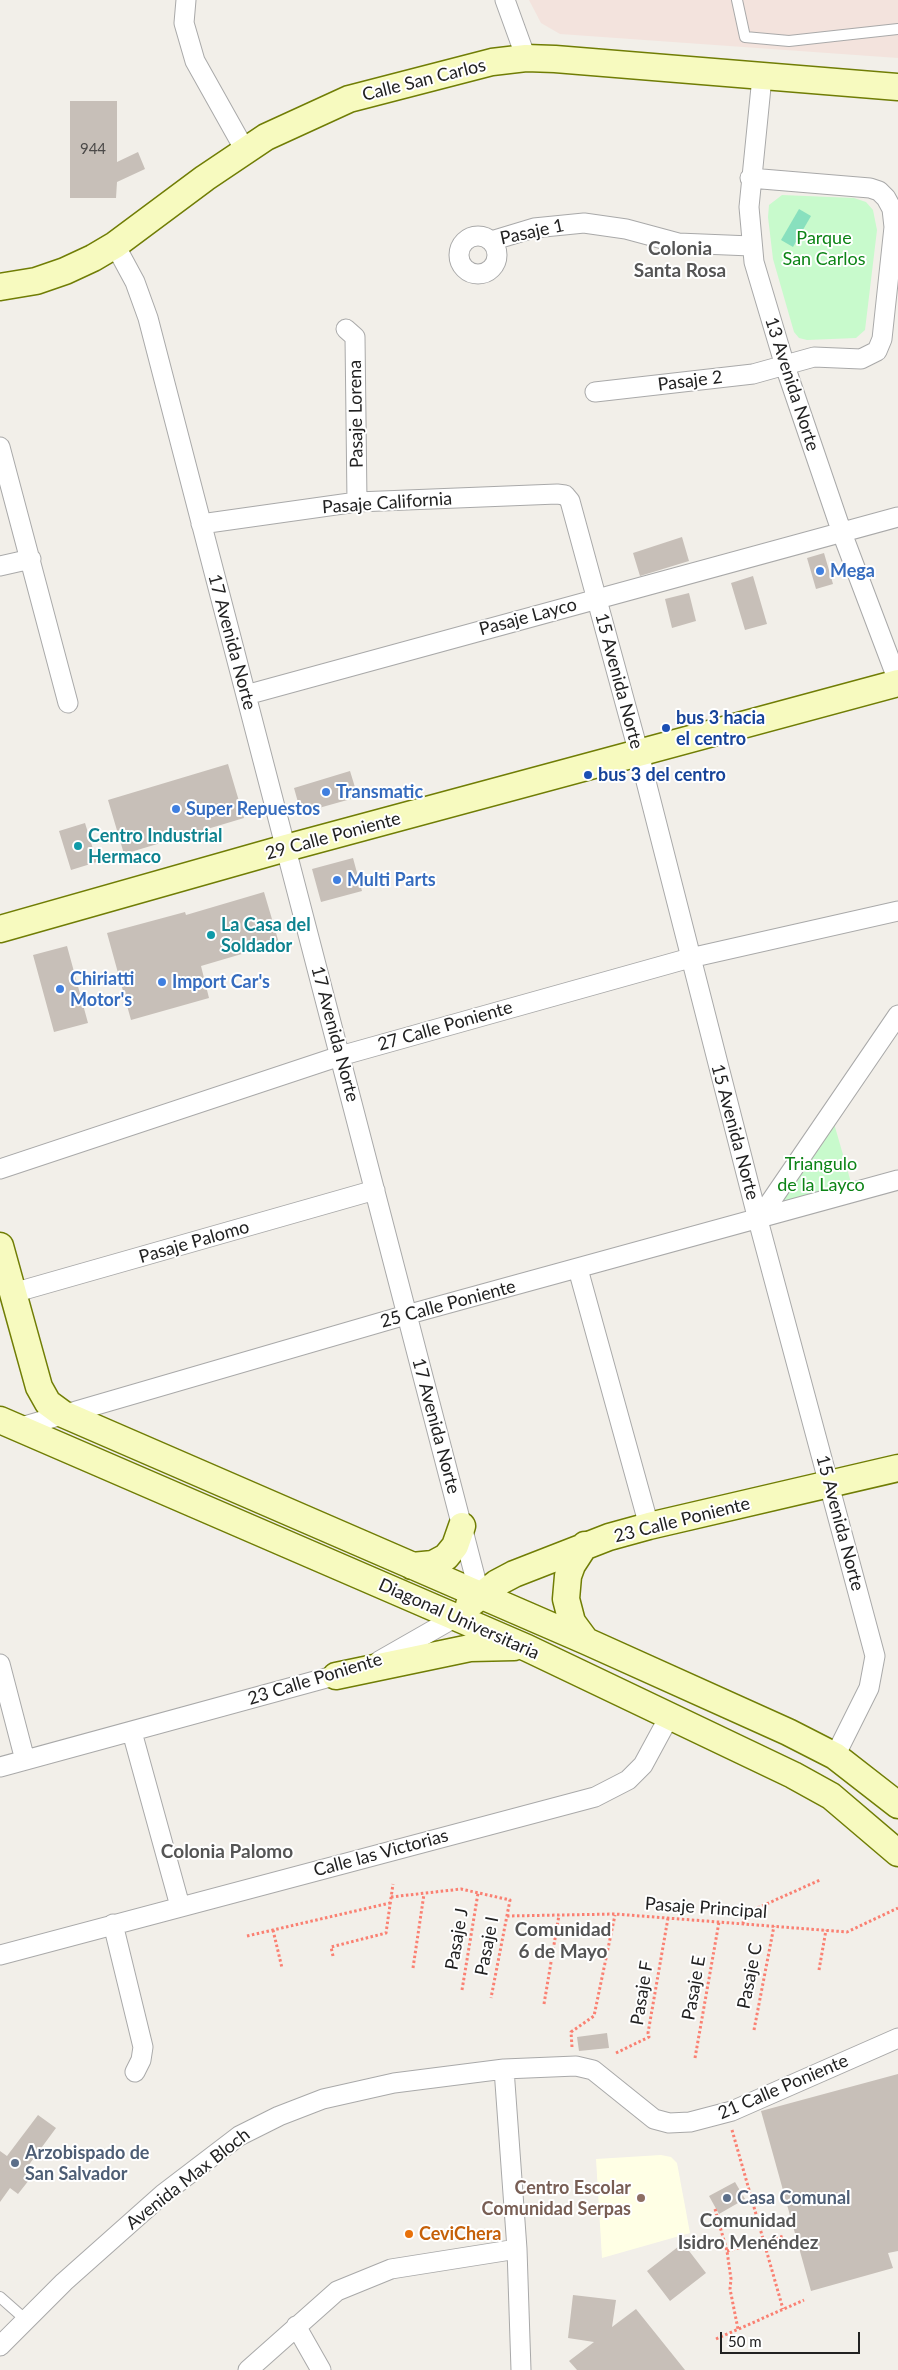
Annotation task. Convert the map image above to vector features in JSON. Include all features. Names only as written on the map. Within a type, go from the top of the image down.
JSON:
[{"type":"main road","name":"Calle San Carlos","points":[[0,287],[36,281],[66,271],[115,245],[205,178],[266,137],[349,99],[451,72],[526,58],[898,87]]},
{"type":"main road","name":"29 Calle Poniente","points":[[0,929],[286,848],[639,754],[898,682]]},
{"type":"main road","name":"Diagonal Universitaria","points":[[0,1246],[39,1387],[48,1403],[63,1414],[586,1641],[788,1732],[835,1756],[898,1805]]},
{"type":"main road","name":"Diagonal Universitaria","points":[[6,1427],[527,1648],[794,1775],[831,1796],[898,1852]]},
{"type":"main road","name":"23 Calle Poniente","points":[[456,1617],[497,1583],[514,1574],[585,1546],[648,1526],[898,1468]]},
{"type":"main road","points":[[412,1566],[433,1564],[446,1557],[455,1546],[462,1526]]},
{"type":"main road","points":[[585,1546],[572,1565],[568,1576],[566,1594],[572,1622],[586,1641]]},
{"type":"main road","points":[[336,1676],[470,1648],[504,1646],[527,1648]]},
{"type":"street","points":[[186,0],[184,23],[195,62],[246,152]]},
{"type":"street","points":[[505,0],[526,58]]},
{"type":"street","name":"13 Avenida Norte","points":[[762,77],[750,178],[749,214],[751,246],[765,301],[785,366],[842,533],[898,682]]},
{"type":"street","name":"Pasaje 2","points":[[595,392],[753,374],[814,357],[861,359],[877,351],[882,339],[894,215],[883,194],[870,188],[750,178]]},
{"type":"street","name":"Pasaje 1","points":[[491,241],[534,228],[584,223],[626,229],[678,243],[751,246]]},
{"type":"street","name":"17 Avenida Norte","points":[[115,245],[135,282],[145,309],[480,1596]]},
{"type":"street","name":"Pasaje Lorena","points":[[346,329],[355,338],[357,502]]},
{"type":"street","points":[[0,447],[68,703]]},
{"type":"street","name":"Pasaje California","points":[[201,524],[357,502],[557,494],[565,496],[570,502]]},
{"type":"street","name":"15 Avenida Norte","points":[[570,502],[639,754],[758,1220],[875,1656],[869,1688],[835,1756]]},
{"type":"street","name":"Pasaje Layco","points":[[246,695],[898,517]]},
{"type":"street","points":[[0,566],[31,559]]},
{"type":"street","name":"27 Calle Poniente","points":[[0,1169],[340,1056],[690,958],[898,911]]},
{"type":"street","points":[[758,1220],[898,1015]]},
{"type":"street","name":"25 Calle Poniente","points":[[6,1427],[63,1414],[406,1315],[758,1220],[898,1180]]},
{"type":"street","name":"Pasaje Palomo","points":[[13,1293],[375,1190]]},
{"type":"street","points":[[578,1268],[648,1526]]},
{"type":"street","name":"23 Calle Poniente","points":[[0,1767],[336,1676],[386,1658],[456,1617]]},
{"type":"street","points":[[0,1664],[25,1760]]},
{"type":"street","name":"Calle las Victorias","points":[[0,1955],[602,1794],[628,1780],[643,1765],[669,1717]]},
{"type":"street","points":[[132,1732],[180,1906]]},
{"type":"street","points":[[113,1924],[143,2047],[135,2072]]},
{"type":"street","name":"21 Calle Poniente","points":[[504,2069],[576,2066],[588,2068],[650,2117],[674,2124],[702,2120],[732,2111],[898,2038]]},
{"type":"street","points":[[504,2069],[517,2249],[521,2370]]},
{"type":"street","name":"Avenida Max Bloch","points":[[0,2346],[64,2282],[163,2194],[239,2136],[279,2116],[323,2099],[394,2083],[504,2069]]},
{"type":"street","points":[[248,2370],[337,2291],[391,2269],[517,2249]]},
{"type":"street","points":[[296,2326],[321,2370]]},
{"type":"lane","points":[[736,0],[745,37],[789,41],[898,29]]},
{"type":"lane","points":[[0,2297],[26,2320]]},
{"type":"path","points":[[742,1924],[744,1914],[820,1880]]},
{"type":"path","points":[[333,1956],[331,1947],[386,1933],[393,1884]]},
{"type":"path","points":[[391,1897],[461,1890],[478,1893]]},
{"type":"path","name":"Pasaje I","points":[[478,1893],[510,1900],[491,1998]]},
{"type":"path","name":"Pasaje J","points":[[462,1990],[478,1893]]},
{"type":"path","points":[[413,1968],[424,1894]]},
{"type":"path","points":[[247,1936],[390,1903]]},
{"type":"path","name":"Pasaje Principal","points":[[507,1916],[615,1914],[847,1932],[898,1908]]},
{"type":"path","points":[[572,2047],[571,2032],[594,2016],[615,1914]]},
{"type":"path","points":[[544,2004],[559,1915]]},
{"type":"path","name":"Pasaje F","points":[[616,2053],[649,2037],[648,2033],[668,1918]]},
{"type":"path","name":"Pasaje E","points":[[695,2058],[719,1922]]},
{"type":"path","name":"Pasaje C","points":[[754,2030],[774,1926]]},
{"type":"path","points":[[272,1930],[282,1968]]},
{"type":"path","points":[[819,1970],[826,1930]]},
{"type":"path","points":[[732,2130],[783,2309]]},
{"type":"path","points":[[715,2209],[727,2251],[731,2279],[730,2289],[738,2329]]},
{"type":"path","points":[[727,2251],[784,2236]]},
{"type":"path","points":[[716,2338],[804,2300]]},
{"type":"shaded area","points":[[529,0],[898,0],[898,58],[560,34],[541,23]]},
{"type":"shaded area","name":"Centro Escolar Comunidad Serpas","points":[[661,2155],[671,2157],[677,2163],[690,2233],[602,2258],[596,2159]]},
{"type":"green space","name":"Parque San Carlos","points":[[782,195],[854,198],[866,202],[873,210],[877,230],[865,330],[856,338],[807,340],[799,338],[794,332],[773,259],[768,217],[769,205]]},
{"type":"green space","points":[[799,209],[811,216],[793,247],[781,240]]},
{"type":"green space","name":"Triangulo de la Layco","points":[[831,1113],[854,1193],[758,1220]]},
{"type":"building","points":[[70,101],[117,101],[117,162],[138,152],[145,169],[117,182],[116,198],[70,198]]},
{"type":"building","points":[[682,537],[689,561],[640,576],[633,553]]},
{"type":"building","name":"Mega","points":[[824,553],[833,584],[816,589],[807,558]]},
{"type":"building","points":[[753,576],[767,624],[745,630],[731,583]]},
{"type":"building","points":[[689,593],[696,621],[672,628],[665,599]]},
{"type":"building","name":"Super Repuestos","points":[[228,764],[244,818],[124,854],[108,800]]},
{"type":"building","name":"Transmatic","points":[[350,771],[358,797],[301,813],[294,788]]},
{"type":"building","name":"Centro Industrial Hermaco","points":[[85,823],[97,862],[71,870],[59,831]]},
{"type":"building","name":"Multi Parts","points":[[353,858],[362,891],[321,902],[312,869]]},
{"type":"building","name":"Import Car's","points":[[264,892],[279,943],[201,966],[209,998],[131,1020],[107,933],[185,912],[186,915]]},
{"type":"building","name":"Chiriatti Motor's","points":[[67,946],[88,1023],[54,1032],[33,955]]},
{"type":"building","points":[[607,2033],[609,2048],[579,2051],[577,2037]]},
{"type":"building","points":[[898,2074],[898,2251],[888,2253],[893,2268],[811,2291],[761,2111]]},
{"type":"building","name":"Arzobispado de San Salvador","points":[[38,2115],[56,2128],[25,2170],[33,2175],[18,2194],[10,2188],[0,2202],[0,2151],[7,2156]]},
{"type":"building","name":"Casa Comunal","points":[[735,2182],[745,2199],[719,2214],[709,2196]]},
{"type":"building","points":[[683,2243],[706,2273],[670,2301],[647,2271]]},
{"type":"building","points":[[573,2295],[616,2300],[612,2327],[636,2309],[685,2370],[577,2370],[569,2361],[594,2342],[568,2338]]},
{"type":"place","name":"Mega","points":[[820,571]]},
{"type":"place","name":"bus 3 hacia el centro","points":[[666,728]]},
{"type":"place","name":"bus 3 del centro","points":[[588,775]]},
{"type":"place","name":"Transmatic","points":[[326,792]]},
{"type":"place","name":"Super Repuestos","points":[[176,809]]},
{"type":"place","name":"Centro Industrial Hermaco","points":[[78,846]]},
{"type":"place","name":"Multi Parts","points":[[337,880]]},
{"type":"place","name":"La Casa del Soldador","points":[[211,935]]},
{"type":"place","name":"Import Car's","points":[[162,982]]},
{"type":"place","name":"Chiriatti Motor's","points":[[60,989]]},
{"type":"place","name":"Arzobispado de San Salvador","points":[[15,2163]]},
{"type":"place","name":"Centro Escolar Comunidad Serpas","points":[[641,2198]]},
{"type":"place","name":"Casa Comunal","points":[[727,2198]]},
{"type":"place","name":"CeviChera","points":[[409,2234]]},
{"type":"district","name":"Colonia Santa Rosa","points":[[680,260]]},
{"type":"district","name":"Colonia Palomo","points":[[227,1852]]},
{"type":"district","name":"Comunidad 6 de Mayo","points":[[563,1941]]},
{"type":"district","name":"Comunidad Isidro Menéndez","points":[[748,2232]]}]
